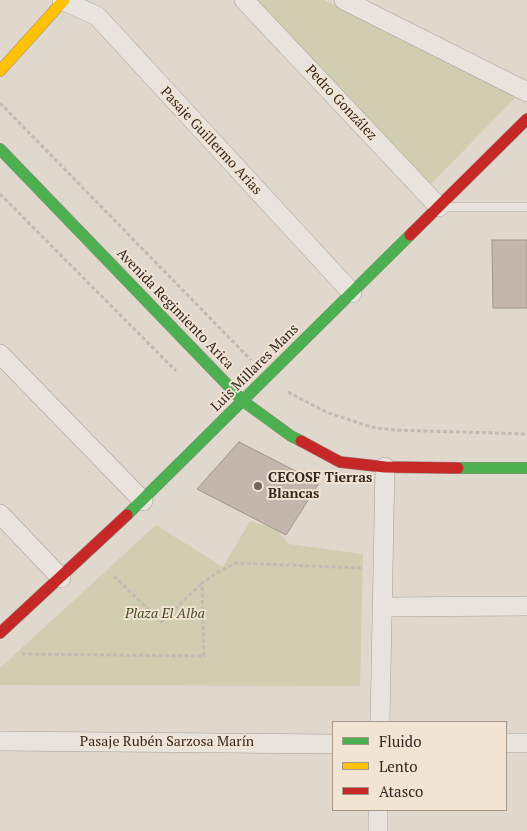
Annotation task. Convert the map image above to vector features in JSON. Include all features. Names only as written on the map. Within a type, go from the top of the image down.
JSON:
[{"type":"street","points":[[0,71],[63,0]]},
{"type":"street","name":"Pasaje Guillermo Arias","points":[[63,0],[97,16],[352,293]]},
{"type":"street","name":"Pedro González","points":[[244,0],[439,206]]},
{"type":"street","points":[[344,0],[527,92]]},
{"type":"street","name":"Luis Millares Mans","points":[[0,634],[143,502],[527,119]]},
{"type":"street","name":"Avenida Regimiento Arica","points":[[0,149],[243,401],[291,436],[340,462],[385,467],[527,468]]},
{"type":"street","points":[[0,354],[143,502]]},
{"type":"street","points":[[380,721],[385,467]]},
{"type":"street","points":[[0,514],[61,578]]},
{"type":"street","points":[[382,607],[527,606]]},
{"type":"street","name":"Pasaje Rubén Sarzosa Marín","points":[[0,741],[332,744]]},
{"type":"street","points":[[507,743],[527,743]]},
{"type":"street","points":[[378,811],[378,831]]},
{"type":"lane","points":[[439,206],[527,207]]},
{"type":"path","points":[[0,103],[268,376],[305,402],[348,421],[371,427],[394,430],[527,434]]},
{"type":"path","points":[[114,576],[161,622],[202,583],[236,563],[383,568]]},
{"type":"path","points":[[22,654],[204,656],[202,583]]},
{"type":"green space","points":[[253,0],[324,0],[516,97],[431,184]]},
{"type":"green space","name":"Plaza El Alba","points":[[250,521],[276,529],[289,544],[363,554],[360,686],[0,685],[0,668],[156,525],[223,567]]},
{"type":"building","points":[[492,240],[527,240],[527,308],[493,308]]},
{"type":"building","name":"CECOSF Tierras Blancas","points":[[239,442],[319,483],[286,535],[197,489]]},
{"type":"traffic: fast","points":[[0,149],[243,401],[291,436],[301,441]]},
{"type":"traffic: fast","points":[[127,515],[410,235]]},
{"type":"traffic: fast","points":[[458,468],[527,468]]},
{"type":"traffic: slow","points":[[0,71],[64,0]]},
{"type":"traffic: jam","points":[[410,235],[527,119]]},
{"type":"traffic: jam","points":[[301,441],[340,462],[385,467],[458,468]]},
{"type":"traffic: jam","points":[[0,633],[127,515]]},
{"type":"place","name":"CECOSF Tierras Blancas","points":[[258,486]]}]
